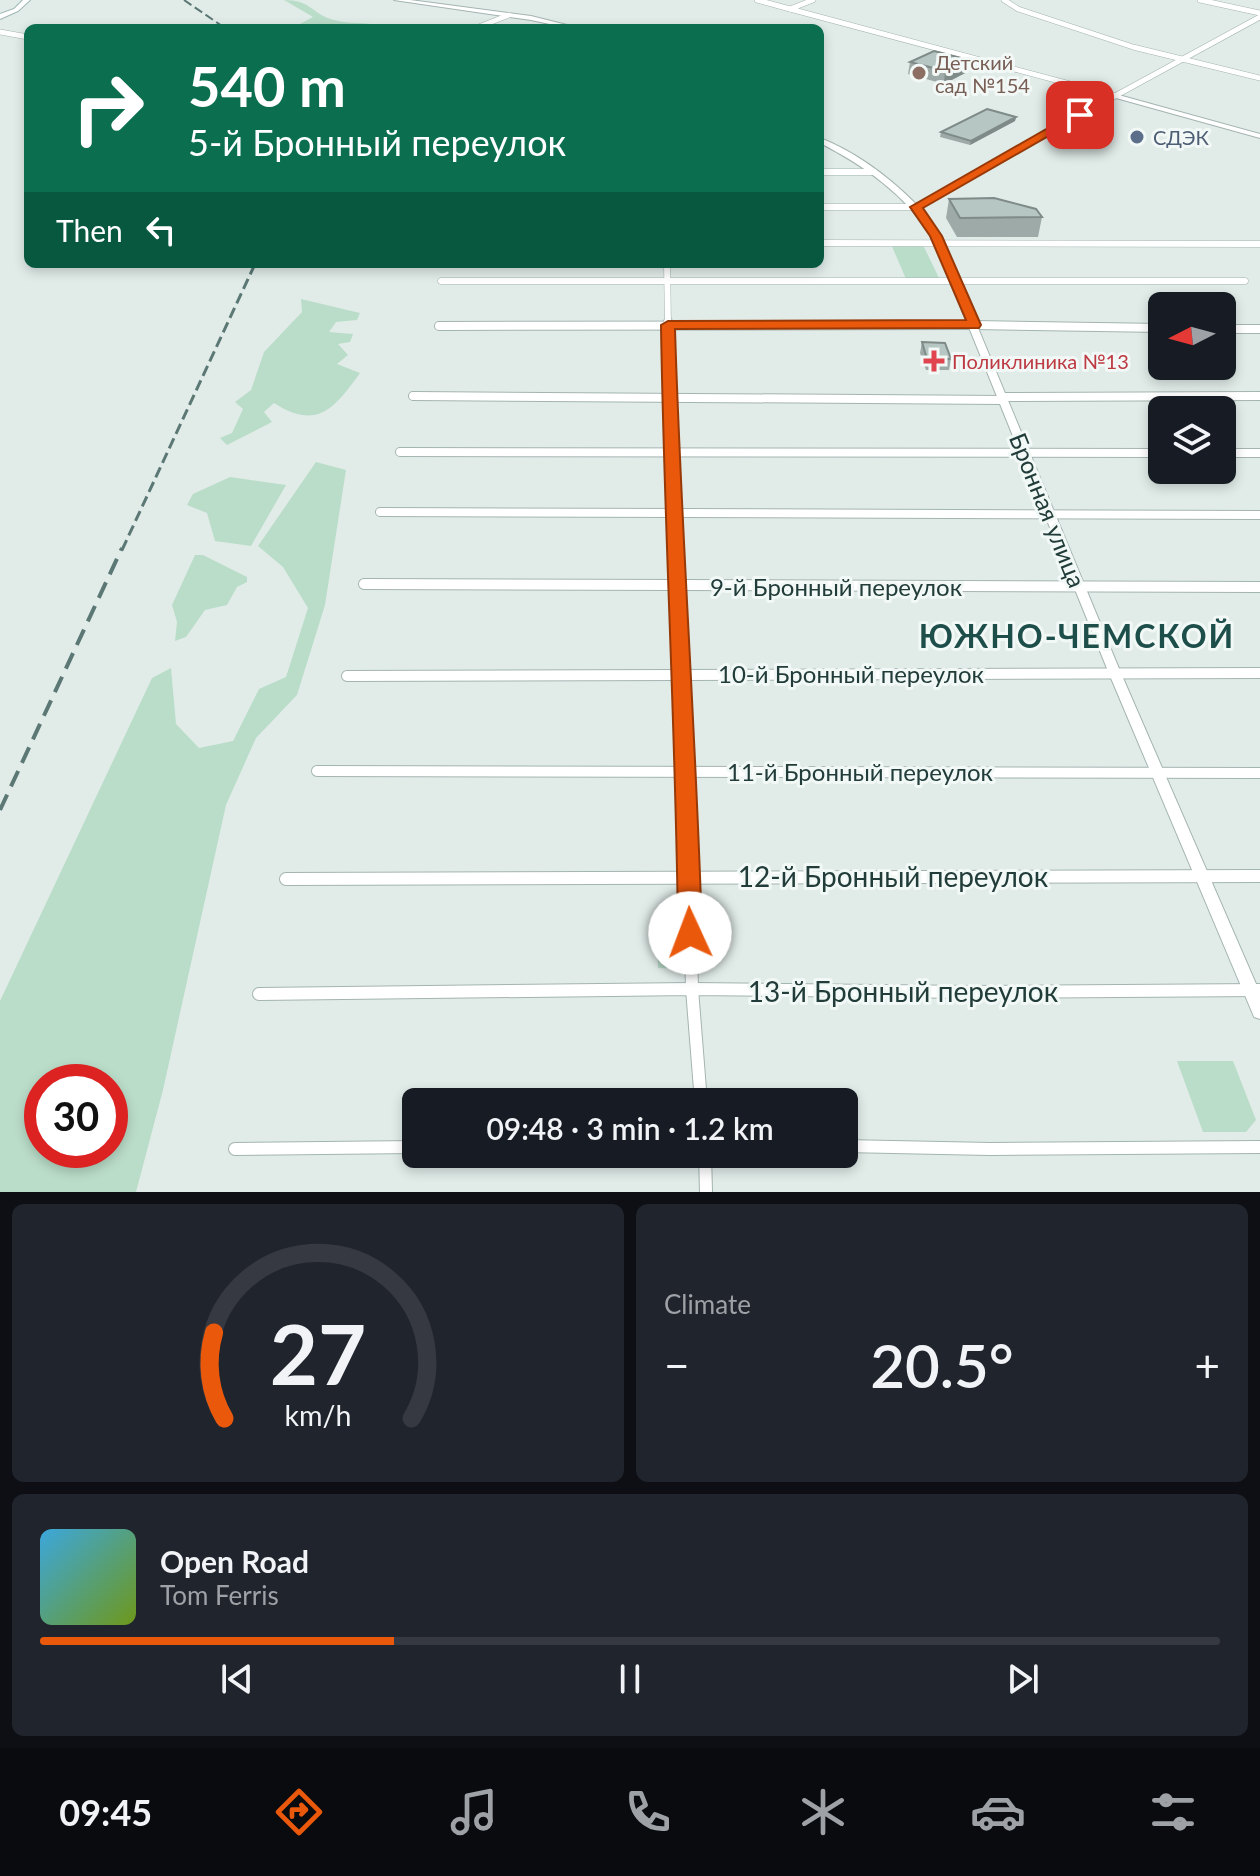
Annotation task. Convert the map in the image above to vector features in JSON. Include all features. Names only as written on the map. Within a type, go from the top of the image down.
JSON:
[{"type":"main road","points":[[0,17],[16,10],[25,0]]},
{"type":"street","points":[[397,0],[555,24]]},
{"type":"street","points":[[757,0],[1260,136]]},
{"type":"street","points":[[790,9],[813,0]]},
{"type":"street","points":[[1004,0],[1018,9],[1133,47],[1260,78]]},
{"type":"street","points":[[1200,0],[1260,15]]},
{"type":"street","points":[[486,24],[509,15]]},
{"type":"street","points":[[824,207],[916,207],[1260,15]]},
{"type":"street","points":[[0,32],[24,36]]},
{"type":"street","name":"Бронная улица","points":[[824,142],[874,172],[916,207],[940,243],[1114,671],[1255,990],[1260,1012]]},
{"type":"street","points":[[824,172],[874,172]]},
{"type":"street","points":[[824,243],[1260,244]]},
{"type":"street","points":[[667,268],[672,515],[687,770],[692,989],[700,1088]]},
{"type":"street","points":[[441,281],[1245,281]]},
{"type":"street","points":[[439,326],[1148,328]]},
{"type":"street","points":[[1236,329],[1260,329]]},
{"type":"street","points":[[413,396],[1260,396]]},
{"type":"street","points":[[400,452],[1148,453]]},
{"type":"street","points":[[1236,453],[1260,453]]},
{"type":"street","points":[[380,512],[1260,515]]},
{"type":"street","name":"9-й Бронный переулок","points":[[364,584],[1260,587]]},
{"type":"street","name":"10-й Бронный переулок","points":[[347,676],[1114,671],[1260,673]]},
{"type":"street","name":"11-й Бронный переулок","points":[[317,771],[1260,773]]},
{"type":"street","name":"12-й Бронный переулок","points":[[286,879],[1260,876]]},
{"type":"street","name":"13-й Бронный переулок","points":[[259,994],[692,989],[957,992],[1255,990]]},
{"type":"street","points":[[858,1146],[990,1149],[1260,1147]]},
{"type":"street","points":[[235,1149],[402,1147]]},
{"type":"street","points":[[705,1168],[706,1192]]},
{"type":"green space","points":[[284,0],[300,2],[334,20],[375,24],[300,24],[313,17]]},
{"type":"green space","points":[[891,244],[923,245],[939,278],[906,279]]},
{"type":"green space","points":[[301,299],[360,313],[357,320],[336,322],[329,332],[353,334],[350,342],[338,344],[348,355],[337,364],[360,373],[324,412],[302,415],[274,403],[264,412],[272,422],[227,445],[220,438],[232,433],[243,409],[235,402],[251,390],[264,352],[302,312]]},
{"type":"green space","points":[[316,462],[346,470],[325,605],[297,695],[256,738],[226,805],[163,1090],[136,1192],[0,1192],[0,1001],[152,678],[171,668],[176,724],[199,748],[233,741],[259,689],[286,677],[308,608],[283,567],[258,546]]},
{"type":"green space","points":[[230,477],[286,485],[251,546],[215,541],[207,513],[187,505],[193,494]]},
{"type":"green space","points":[[195,555],[203,555],[247,577],[247,582],[237,587],[227,605],[205,610],[186,637],[175,641],[177,622],[172,605]]},
{"type":"green space","points":[[657,927],[684,927],[685,969],[658,968]]},
{"type":"green space","points":[[1177,1061],[1233,1061],[1256,1120],[1246,1132],[1203,1132]]},
{"type":"building","points":[[934,51],[969,60],[945,71],[910,62]]},
{"type":"building","points":[[987,109],[1016,117],[971,141],[941,132]]},
{"type":"building","points":[[994,198],[1036,209],[1042,217],[960,218],[949,199]]},
{"type":"building","points":[[922,342],[945,343],[951,359],[927,359]]},
{"type":"railway","points":[[184,0],[219,24]]},
{"type":"railway","points":[[122,550],[253,268]]},
{"type":"railway","points":[[0,810],[122,548]]},
{"type":"place","name":"Детский сад №154","points":[[919,73]]},
{"type":"place","name":"СДЭК","points":[[1137,137]]},
{"type":"place","name":"Поликлиника №13","points":[[934,361]]},
{"type":"district","name":"ЮЖНО-ЧЕМСКОЙ","points":[[1077,635]]},
{"type":"route","points":[[690,933],[687,770],[672,515],[668,325],[974,325],[936,236],[916,207],[1080,115]]}]
